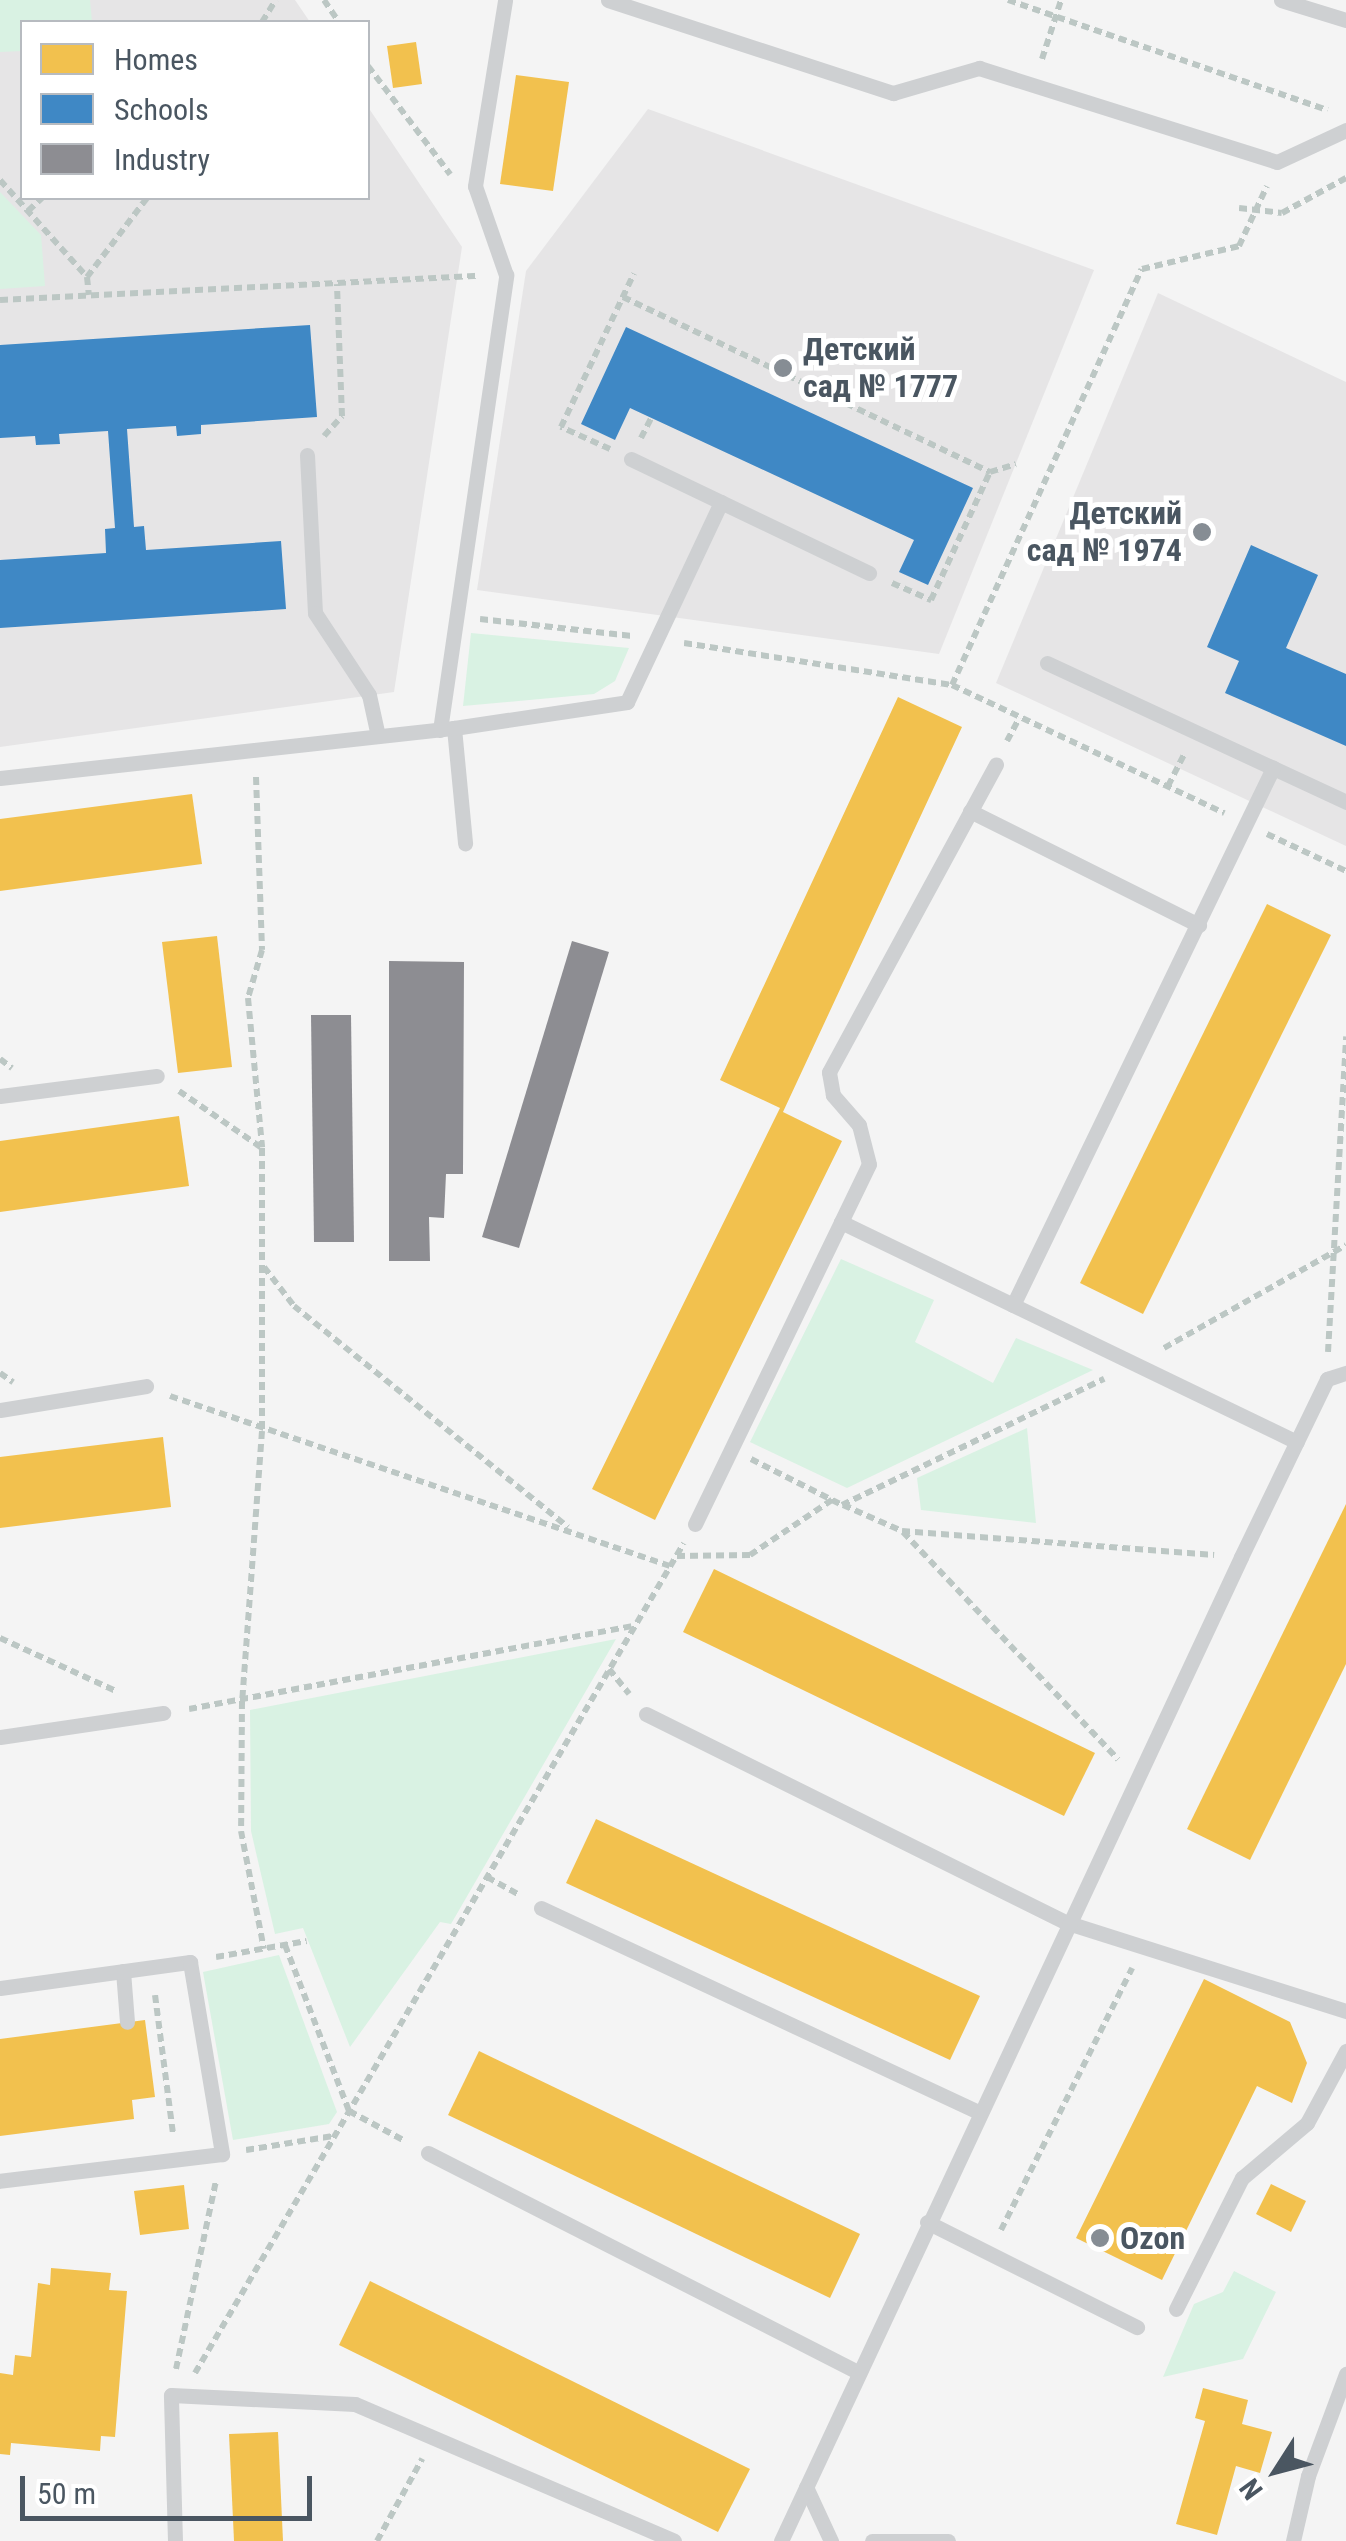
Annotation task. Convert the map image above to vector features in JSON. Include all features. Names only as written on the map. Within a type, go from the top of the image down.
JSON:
[{"type":"lane","points":[[466,842],[447,729],[454,616],[506,275],[475,186],[505,0]]},
{"type":"lane","points":[[608,0],[893,93],[979,68],[1277,162],[1346,130]]},
{"type":"lane","points":[[1282,0],[1346,20]]},
{"type":"lane","points":[[307,455],[315,612],[369,694],[378,736]]},
{"type":"lane","points":[[631,459],[869,573]]},
{"type":"lane","points":[[0,778],[447,729],[627,702],[721,502]]},
{"type":"lane","points":[[1048,663],[1346,802]]},
{"type":"lane","points":[[695,1524],[869,1164],[860,1125],[833,1095],[828,1072],[996,764]]},
{"type":"lane","points":[[1013,1305],[1273,768]]},
{"type":"lane","points":[[970,811],[1200,925]]},
{"type":"lane","points":[[0,1096],[157,1076]]},
{"type":"lane","points":[[841,1222],[1297,1442]]},
{"type":"lane","points":[[781,2541],[1135,1776],[1328,1379],[1346,1373]]},
{"type":"lane","points":[[0,1410],[146,1386]]},
{"type":"lane","points":[[0,1737],[163,1713]]},
{"type":"lane","points":[[646,1714],[1065,1922],[1346,2011]]},
{"type":"lane","points":[[541,1908],[978,2112]]},
{"type":"lane","points":[[0,1988],[190,1962],[222,2154],[0,2180]]},
{"type":"lane","points":[[122,1971],[127,2022]]},
{"type":"lane","points":[[1176,2309],[1242,2178],[1307,2122],[1346,2051]]},
{"type":"lane","points":[[428,2154],[857,2372]]},
{"type":"lane","points":[[927,2222],[1136,2326]]},
{"type":"lane","points":[[1294,2541],[1308,2476],[1346,2374]]},
{"type":"lane","points":[[175,2541],[176,2395],[354,2404],[674,2541]]},
{"type":"lane","points":[[806,2487],[830,2541]]},
{"type":"lane","points":[[872,2541],[948,2541]]},
{"type":"path","points":[[1008,0],[1346,116]]},
{"type":"path","points":[[1034,84],[1060,0]]},
{"type":"path","points":[[370,69],[461,187]]},
{"type":"path","points":[[952,685],[1142,269],[1239,246],[1277,162]]},
{"type":"path","points":[[1239,208],[1255,214],[1282,213],[1346,178]]},
{"type":"path","points":[[0,180],[87,277],[89,295]]},
{"type":"path","points":[[28,211],[40,200]]},
{"type":"path","points":[[87,277],[145,200]]},
{"type":"path","points":[[631,459],[561,426],[634,272]]},
{"type":"path","points":[[0,300],[506,275]]},
{"type":"path","points":[[307,455],[342,416],[338,284]]},
{"type":"path","points":[[623,296],[990,472],[1016,464]]},
{"type":"path","points":[[869,573],[931,600],[990,472]]},
{"type":"path","points":[[454,616],[657,639],[952,685],[1346,871]]},
{"type":"path","points":[[254,749],[262,950],[248,998],[262,1148],[264,1268],[262,1431],[242,1701],[241,1831],[264,1949]]},
{"type":"path","points":[[1168,786],[1179,767]]},
{"type":"path","points":[[1328,1379],[1330,1254],[1346,1036]]},
{"type":"path","points":[[157,1076],[262,1148]]},
{"type":"path","points":[[842,1505],[1136,1364],[1346,1245]]},
{"type":"path","points":[[264,1268],[294,1306],[573,1532]]},
{"type":"path","points":[[146,1386],[262,1431],[670,1566]]},
{"type":"path","points":[[732,1449],[902,1532],[1241,1557]]},
{"type":"path","points":[[676,1556],[750,1555],[832,1500]]},
{"type":"path","points":[[176,2395],[350,2111],[695,1524]]},
{"type":"path","points":[[902,1532],[1135,1776]]},
{"type":"path","points":[[0,1638],[163,1713],[635,1626]]},
{"type":"path","points":[[488,1876],[541,1908]]},
{"type":"path","points":[[190,1962],[307,1941]]},
{"type":"path","points":[[285,1945],[350,2111],[428,2154]]},
{"type":"path","points":[[990,2253],[1142,1947]]},
{"type":"path","points":[[125,1999],[159,1994],[177,2134],[157,2136]]},
{"type":"path","points":[[176,2395],[222,2154],[334,2135]]},
{"type":"path","points":[[377,2541],[433,2438]]},
{"type":"shaded area","points":[[0,0],[295,0],[309,20],[20,20],[20,200],[370,200],[370,110],[462,247],[394,692],[0,747]]},
{"type":"shaded area","name":"Детский сад № 1777","points":[[648,109],[1094,270],[939,654],[477,590],[526,271]]},
{"type":"shaded area","name":"Детский сад № 1974","points":[[1158,293],[1346,382],[1346,846],[996,683]]},
{"type":"green space","points":[[0,0],[90,0],[92,20],[20,20],[20,51],[0,52]]},
{"type":"green space","points":[[0,192],[41,235],[45,286],[0,289]]},
{"type":"green space","points":[[471,633],[629,648],[615,681],[594,694],[463,706]]},
{"type":"green space","points":[[841,1259],[934,1300],[915,1342],[993,1383],[1016,1338],[1093,1370],[847,1488],[750,1442]]},
{"type":"green space","points":[[1027,1428],[1036,1523],[921,1510],[917,1478]]},
{"type":"green space","points":[[616,1639],[451,1924],[440,1922],[350,2047],[303,1928],[275,1934],[251,1831],[250,1710]]},
{"type":"green space","points":[[279,1955],[337,2112],[329,2124],[233,2140],[203,1972]]},
{"type":"green space","points":[[1234,2271],[1276,2292],[1243,2359],[1163,2377],[1194,2304],[1223,2292]]},
{"type":"building: Homes","points":[[416,42],[422,84],[393,88],[387,46]]},
{"type":"building: Homes","points":[[516,75],[569,82],[553,191],[500,184]]},
{"type":"building: Homes","points":[[898,697],[962,727],[783,1112],[842,1141],[655,1520],[592,1489],[780,1108],[720,1080]]},
{"type":"building: Homes","points":[[192,794],[202,864],[0,891],[0,819]]},
{"type":"building: Homes","points":[[1267,904],[1331,935],[1143,1314],[1080,1283]]},
{"type":"building: Homes","points":[[217,936],[232,1067],[178,1073],[162,942]]},
{"type":"building: Homes","points":[[179,1116],[189,1186],[0,1212],[0,1141]]},
{"type":"building: Homes","points":[[163,1437],[171,1507],[0,1528],[0,1457]]},
{"type":"building: Homes","points":[[1346,1504],[1346,1664],[1250,1860],[1187,1829]]},
{"type":"building: Homes","points":[[714,1569],[1095,1753],[1064,1816],[683,1632]]},
{"type":"building: Homes","points":[[596,1819],[980,1996],[950,2060],[566,1883]]},
{"type":"building: Homes","points":[[1204,1979],[1290,2022],[1307,2063],[1292,2103],[1257,2086],[1162,2280],[1076,2238]]},
{"type":"building: Homes","points":[[145,2020],[155,2097],[132,2100],[134,2119],[0,2136],[0,2039]]},
{"type":"building: Homes","points":[[479,2051],[860,2234],[830,2298],[448,2115]]},
{"type":"building: Homes","points":[[1271,2184],[1306,2201],[1291,2232],[1256,2214]]},
{"type":"building: Homes","points":[[184,2185],[189,2229],[140,2235],[134,2191]]},
{"type":"building: Homes","points":[[51,2268],[111,2273],[109,2290],[127,2291],[115,2437],[101,2436],[100,2451],[11,2443],[10,2455],[0,2454],[0,2373],[13,2375],[15,2355],[31,2357],[38,2283],[50,2285]]},
{"type":"building: Homes","points":[[370,2281],[750,2469],[718,2532],[339,2345]]},
{"type":"building: Homes","points":[[1203,2388],[1248,2400],[1242,2424],[1272,2432],[1260,2473],[1236,2466],[1217,2535],[1176,2524],[1205,2421],[1195,2418]]},
{"type":"building: Homes","points":[[278,2432],[283,2541],[234,2541],[229,2434]]},
{"type":"building: Schools","points":[[310,325],[317,417],[201,425],[201,434],[177,436],[176,426],[127,429],[134,527],[144,526],[146,550],[281,541],[286,609],[0,628],[0,560],[106,553],[105,529],[115,528],[108,431],[59,434],[60,444],[36,445],[35,436],[0,438],[0,345]]},
{"type":"building: Schools","points":[[626,327],[973,488],[928,585],[899,572],[914,540],[630,408],[615,440],[581,424]]},
{"type":"building: Schools","points":[[1251,545],[1318,575],[1286,648],[1346,674],[1346,746],[1225,693],[1239,661],[1207,647]]},
{"type":"building: Industry","points":[[572,941],[609,952],[519,1248],[482,1237]]},
{"type":"building: Industry","points":[[389,961],[464,962],[463,1174],[446,1174],[444,1218],[429,1217],[430,1261],[389,1261]]},
{"type":"building: Industry","points":[[311,1015],[351,1015],[354,1242],[314,1242]]},
{"type":"place","name":"Детский сад № 1777","points":[[783,368]]},
{"type":"place","name":"Детский сад № 1974","points":[[1202,532]]},
{"type":"place","name":"Ozon","points":[[1100,2238]]}]
